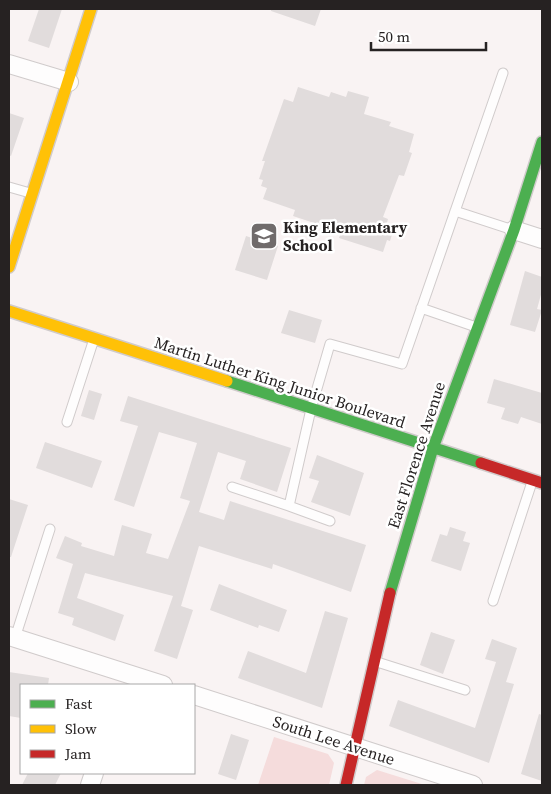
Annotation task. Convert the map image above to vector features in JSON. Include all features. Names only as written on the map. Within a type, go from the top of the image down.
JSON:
[{"type":"street","points":[[9,267],[91,9]]},
{"type":"street","points":[[9,64],[69,82]]},
{"type":"street","name":"East Florence Avenue","points":[[346,785],[390,592],[434,448],[514,230],[542,142]]},
{"type":"street","points":[[514,230],[542,240]]},
{"type":"street","name":"Martin Luther King Junior Boulevard","points":[[9,311],[537,482]]},
{"type":"street","points":[[12,637],[124,679],[156,684]]},
{"type":"street","name":"South Lee Avenue","points":[[195,695],[473,785]]},
{"type":"lane","points":[[289,506],[311,409],[330,344],[402,364],[503,73]]},
{"type":"lane","points":[[9,187],[32,194]]},
{"type":"lane","points":[[455,211],[514,230]]},
{"type":"lane","points":[[422,308],[477,327]]},
{"type":"lane","points":[[67,422],[94,339]]},
{"type":"lane","points":[[493,600],[537,482]]},
{"type":"lane","points":[[232,488],[330,521]]},
{"type":"lane","points":[[12,637],[50,530]]},
{"type":"lane","points":[[374,661],[465,690]]},
{"type":"shaded area","points":[[274,737],[328,754],[334,763],[329,785],[258,785]]},
{"type":"shaded area","points":[[377,770],[425,785],[364,785],[366,777]]},
{"type":"building","points":[[39,9],[62,9],[49,48],[28,41]]},
{"type":"building","points":[[271,9],[321,9],[315,26],[271,11]]},
{"type":"building","points":[[298,87],[329,97],[331,92],[346,97],[348,91],[369,97],[364,114],[391,122],[389,126],[414,134],[409,152],[412,153],[404,176],[399,175],[383,217],[388,219],[386,226],[394,228],[390,241],[387,240],[383,252],[339,238],[341,232],[293,216],[295,210],[263,199],[267,188],[261,186],[263,180],[259,179],[265,161],[262,161],[284,99],[293,102]]},
{"type":"building","points":[[9,113],[24,118],[11,156],[9,155]]},
{"type":"building","points":[[246,236],[278,246],[267,280],[235,270]]},
{"type":"building","points":[[525,271],[542,277],[542,291],[537,309],[542,310],[535,332],[510,325]]},
{"type":"building","points":[[289,310],[322,320],[315,343],[281,333]]},
{"type":"building","points":[[494,379],[542,393],[542,424],[521,417],[518,424],[501,419],[505,408],[487,403]]},
{"type":"building","points":[[89,390],[102,394],[94,420],[81,416]]},
{"type":"building","points":[[128,396],[291,448],[277,492],[240,479],[246,461],[218,452],[199,512],[224,520],[230,501],[366,545],[351,592],[273,564],[272,569],[199,546],[181,606],[193,610],[177,659],[154,651],[173,596],[85,573],[77,598],[124,615],[115,641],[72,625],[74,618],[58,613],[73,564],[56,558],[65,536],[82,543],[81,546],[114,556],[122,525],[152,534],[146,553],[168,559],[190,501],[180,498],[197,443],[159,432],[134,507],[114,500],[138,426],[120,421]]},
{"type":"building","points":[[45,442],[102,461],[92,488],[36,468]]},
{"type":"building","points":[[317,455],[364,473],[350,516],[311,502],[319,481],[309,478]]},
{"type":"building","points":[[9,499],[28,505],[11,557],[9,557]]},
{"type":"building","points":[[450,527],[466,532],[463,541],[470,543],[461,571],[431,561],[440,534],[447,536]]},
{"type":"building","points":[[219,584],[287,610],[279,632],[259,625],[258,628],[210,610]]},
{"type":"building","points":[[325,611],[348,618],[322,708],[238,678],[248,651],[306,673]]},
{"type":"building","points":[[431,632],[455,640],[443,674],[420,665]]},
{"type":"building","points":[[492,639],[517,648],[506,682],[514,684],[489,763],[389,726],[398,700],[475,728],[496,662],[485,659]]},
{"type":"building","points":[[9,672],[49,678],[48,684],[20,684],[20,718],[9,716]]},
{"type":"building","points":[[539,714],[542,715],[542,781],[521,774]]},
{"type":"building","points":[[231,734],[249,740],[236,780],[218,774]]},
{"type":"building","points":[[28,774],[60,774],[55,785],[22,785]]},
{"type":"traffic: fast","points":[[390,593],[433,448],[514,230],[542,142]]},
{"type":"traffic: fast","points":[[227,381],[481,463]]},
{"type":"traffic: slow","points":[[9,267],[91,9]]},
{"type":"traffic: slow","points":[[9,311],[227,381]]},
{"type":"traffic: jam","points":[[481,463],[542,483]]},
{"type":"traffic: jam","points":[[346,785],[390,593]]},
{"type":"place","name":"King Elementary School","points":[[264,236]]}]
